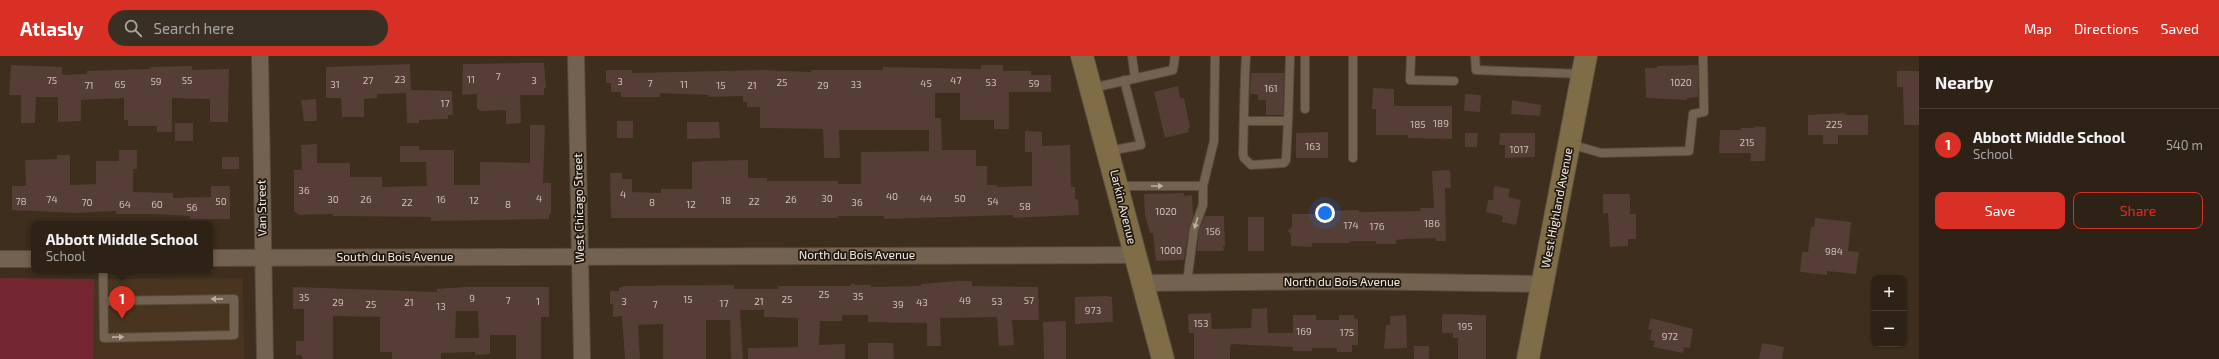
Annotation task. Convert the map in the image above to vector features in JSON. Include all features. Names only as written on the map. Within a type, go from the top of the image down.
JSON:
[{"type":"main road","name":"Larkin Avenue","points":[[1082,56],[1109,151],[1142,283],[1163,359]]},
{"type":"main road","name":"West Highland Avenue","points":[[1528,359],[1585,65]]},
{"type":"street","name":"Van Street","points":[[260,56],[265,359]]},
{"type":"street","name":"West Chicago Street","points":[[576,56],[582,359]]},
{"type":"street","name":"North du Bois Avenue","points":[[580,256],[1135,255]]},
{"type":"street","name":"South du Bois Avenue","points":[[213,258],[580,256]]},
{"type":"street","points":[[0,259],[31,259]]},
{"type":"street","name":"North du Bois Avenue","points":[[1142,283],[1349,281],[1542,284]]},
{"type":"lane","points":[[1132,56],[1135,78]]},
{"type":"lane","points":[[1091,88],[1173,70],[1175,56]]},
{"type":"lane","points":[[1187,282],[1194,229],[1203,205],[1203,186],[1214,141],[1215,56]]},
{"type":"lane","points":[[1246,56],[1243,154],[1244,158],[1251,165],[1284,163],[1286,160],[1290,56]]},
{"type":"lane","points":[[1305,56],[1305,109]]},
{"type":"lane","points":[[1353,56],[1353,158]]},
{"type":"lane","points":[[1411,56],[1410,80],[1454,81]]},
{"type":"lane","points":[[1475,56],[1476,70],[1585,65]]},
{"type":"lane","points":[[1570,144],[1601,153],[1689,151],[1693,114],[1704,112],[1703,56]]},
{"type":"lane","points":[[1109,151],[1141,145],[1124,80]]},
{"type":"lane","points":[[1244,121],[1288,121]]},
{"type":"lane","points":[[1118,186],[1203,186]]},
{"type":"lane","points":[[103,273],[104,338],[234,335],[234,299],[104,301]]},
{"type":"shaded area","points":[[0,278],[94,279],[93,359],[0,359]]},
{"type":"shaded area","points":[[243,278],[244,359],[0,359],[0,280]]},
{"type":"building","points":[[544,63],[546,88],[544,88],[544,95],[520,95],[521,123],[506,124],[506,110],[481,111],[477,109],[477,94],[462,95],[463,64]]},
{"type":"building","points":[[410,64],[411,90],[452,91],[453,115],[448,115],[448,119],[419,120],[419,123],[407,123],[406,93],[377,94],[377,98],[364,99],[364,117],[342,117],[341,98],[326,98],[326,67]]},
{"type":"building","points":[[11,65],[62,67],[62,75],[87,74],[87,71],[150,69],[150,67],[192,66],[192,70],[229,69],[228,122],[210,122],[210,99],[172,98],[172,132],[157,132],[157,126],[128,126],[128,120],[124,120],[124,98],[81,100],[81,121],[58,122],[58,97],[36,97],[35,123],[21,123],[21,95],[9,95]]},
{"type":"building","points":[[981,65],[1003,65],[1003,71],[1031,71],[1031,75],[1051,75],[1051,92],[1009,92],[1009,129],[994,129],[994,120],[960,120],[960,93],[935,93],[935,118],[941,118],[942,150],[976,150],[976,166],[987,166],[987,185],[997,185],[997,187],[1032,186],[1032,152],[1025,152],[1025,131],[1042,132],[1042,146],[1070,145],[1071,187],[1075,187],[1075,199],[1078,199],[1079,215],[1013,218],[1013,215],[884,219],[884,216],[838,216],[838,218],[611,218],[610,173],[622,173],[622,179],[632,179],[632,192],[661,193],[661,189],[692,189],[692,162],[748,160],[748,178],[767,178],[767,181],[838,181],[838,184],[861,184],[861,152],[929,151],[929,130],[839,130],[840,158],[824,158],[823,129],[760,128],[760,107],[747,107],[747,102],[743,102],[743,96],[709,97],[709,95],[660,93],[660,97],[621,97],[621,92],[611,92],[611,83],[606,83],[606,70],[632,70],[632,73],[763,70],[811,72],[811,70],[883,70],[883,67],[981,69]]},
{"type":"building","points":[[1698,65],[1698,97],[1687,98],[1687,100],[1646,98],[1645,68],[1657,68],[1657,66]]},
{"type":"building","points":[[1897,71],[1919,71],[1919,125],[1904,125],[1903,87],[1897,87]]},
{"type":"building","points":[[1251,73],[1284,73],[1283,115],[1266,115],[1266,100],[1258,100],[1258,94],[1250,94]]},
{"type":"building","points":[[1178,86],[1180,98],[1184,98],[1190,128],[1188,128],[1189,132],[1165,138],[1154,92]]},
{"type":"building","points":[[1373,88],[1394,89],[1394,106],[1452,106],[1452,139],[1408,138],[1408,135],[1376,135],[1376,109],[1372,109]]},
{"type":"building","points":[[1465,94],[1481,95],[1480,112],[1464,111]]},
{"type":"building","points":[[316,99],[317,121],[304,121],[301,100]]},
{"type":"building","points":[[1512,100],[1541,105],[1540,116],[1511,114]]},
{"type":"building","points":[[1845,113],[1845,115],[1868,115],[1868,135],[1838,135],[1838,144],[1823,144],[1823,135],[1808,135],[1808,115]]},
{"type":"building","points":[[617,121],[633,121],[633,138],[617,138]]},
{"type":"building","points":[[687,122],[719,122],[720,138],[687,139]]},
{"type":"building","points":[[175,123],[193,123],[193,141],[175,141]]},
{"type":"building","points":[[530,125],[545,125],[543,183],[551,183],[551,214],[549,214],[549,219],[431,221],[431,217],[333,216],[333,214],[299,215],[294,211],[294,170],[302,170],[301,145],[317,144],[317,163],[350,163],[350,177],[382,177],[382,187],[427,186],[426,162],[400,162],[400,146],[419,146],[419,150],[454,150],[454,185],[480,185],[480,162],[530,163]]},
{"type":"building","points":[[1754,126],[1766,127],[1765,161],[1750,161],[1751,153],[1719,153],[1720,130],[1741,130],[1741,128],[1754,128]]},
{"type":"building","points":[[1328,132],[1328,158],[1296,158],[1296,133]]},
{"type":"building","points":[[1465,133],[1478,133],[1477,147],[1465,147]]},
{"type":"building","points":[[1500,133],[1535,133],[1535,157],[1505,158],[1505,145],[1499,145]]},
{"type":"building","points":[[119,150],[137,150],[137,169],[133,169],[133,192],[173,193],[173,198],[211,197],[211,186],[230,186],[230,219],[190,219],[190,216],[116,214],[116,211],[77,213],[12,210],[12,186],[26,186],[25,160],[57,159],[57,155],[70,155],[70,185],[96,184],[96,161],[119,161]]},
{"type":"building","points":[[222,157],[239,157],[239,169],[222,169]]},
{"type":"building","points":[[1450,170],[1451,188],[1445,188],[1446,241],[1436,241],[1436,238],[1405,239],[1396,240],[1396,244],[1376,244],[1376,241],[1350,241],[1350,243],[1312,243],[1312,247],[1291,246],[1291,235],[1288,231],[1292,227],[1292,214],[1321,214],[1321,211],[1359,210],[1359,212],[1421,211],[1420,208],[1434,208],[1432,171]]},
{"type":"building","points":[[1494,186],[1510,189],[1508,197],[1521,200],[1516,225],[1502,222],[1503,216],[1486,212],[1488,200],[1493,200]]},
{"type":"building","points":[[1184,193],[1184,196],[1192,195],[1193,216],[1189,228],[1184,260],[1156,261],[1153,233],[1150,233],[1145,215],[1144,194]]},
{"type":"building","points":[[1603,194],[1630,194],[1630,214],[1636,214],[1636,239],[1628,239],[1628,246],[1610,247],[1608,213],[1603,214]]},
{"type":"building","points":[[1205,216],[1224,216],[1224,251],[1197,251],[1199,230]]},
{"type":"building","points":[[1248,217],[1264,217],[1264,251],[1248,251]]},
{"type":"building","points":[[1815,218],[1851,222],[1848,251],[1859,252],[1856,274],[1827,271],[1827,275],[1800,272],[1802,252],[1808,252],[1811,227],[1814,227]]},
{"type":"building","points":[[972,281],[972,286],[1038,287],[1039,320],[1012,320],[1014,345],[999,346],[997,317],[940,318],[941,346],[927,346],[927,323],[868,322],[868,315],[842,315],[842,321],[820,321],[819,345],[845,344],[845,359],[748,359],[748,348],[798,347],[798,318],[764,317],[764,310],[740,310],[743,359],[731,359],[730,320],[706,320],[706,359],[663,359],[663,324],[638,325],[640,359],[625,359],[622,316],[613,317],[613,304],[610,304],[610,291],[619,291],[619,288],[624,286],[734,285],[734,289],[778,289],[778,286],[849,286],[853,283],[855,285],[871,285],[871,287],[921,286],[921,284]]},
{"type":"building","points":[[293,287],[437,292],[437,289],[464,287],[549,287],[549,317],[541,317],[541,359],[516,359],[516,335],[490,335],[490,354],[475,355],[475,352],[441,353],[441,359],[392,359],[392,352],[380,352],[380,317],[333,316],[333,359],[302,359],[302,355],[296,355],[296,341],[304,341],[304,309],[293,309]],"holes":[[[456,311],[478,311],[479,338],[455,338]]]},
{"type":"building","points":[[1075,297],[1112,297],[1113,322],[1075,324]]},
{"type":"building","points":[[1267,308],[1268,333],[1293,333],[1293,315],[1316,315],[1316,320],[1339,320],[1339,315],[1354,315],[1354,319],[1358,319],[1358,345],[1352,345],[1352,352],[1337,352],[1337,348],[1312,348],[1312,351],[1293,351],[1293,347],[1232,344],[1230,346],[1230,359],[1194,359],[1194,333],[1189,333],[1188,314],[1211,313],[1212,329],[1251,328],[1252,309]]},
{"type":"building","points":[[1442,314],[1486,315],[1486,359],[1458,359],[1458,338],[1453,338],[1453,333],[1442,333]]},
{"type":"building","points":[[1406,315],[1407,348],[1384,349],[1386,325],[1390,325],[1390,316]]},
{"type":"building","points":[[1651,318],[1693,329],[1690,348],[1684,347],[1683,353],[1653,347],[1655,341],[1650,340],[1652,330],[1648,329]]},
{"type":"building","points":[[1066,321],[1066,359],[1044,359],[1043,322]]},
{"type":"building","points":[[868,343],[893,343],[894,359],[868,359]]},
{"type":"building","points":[[1762,343],[1784,347],[1782,359],[1759,359]]},
{"type":"building","points":[[1414,346],[1429,346],[1429,359],[1414,359]]},
{"type":"place","name":"Abbott Middle School","points":[[122,319]]}]
